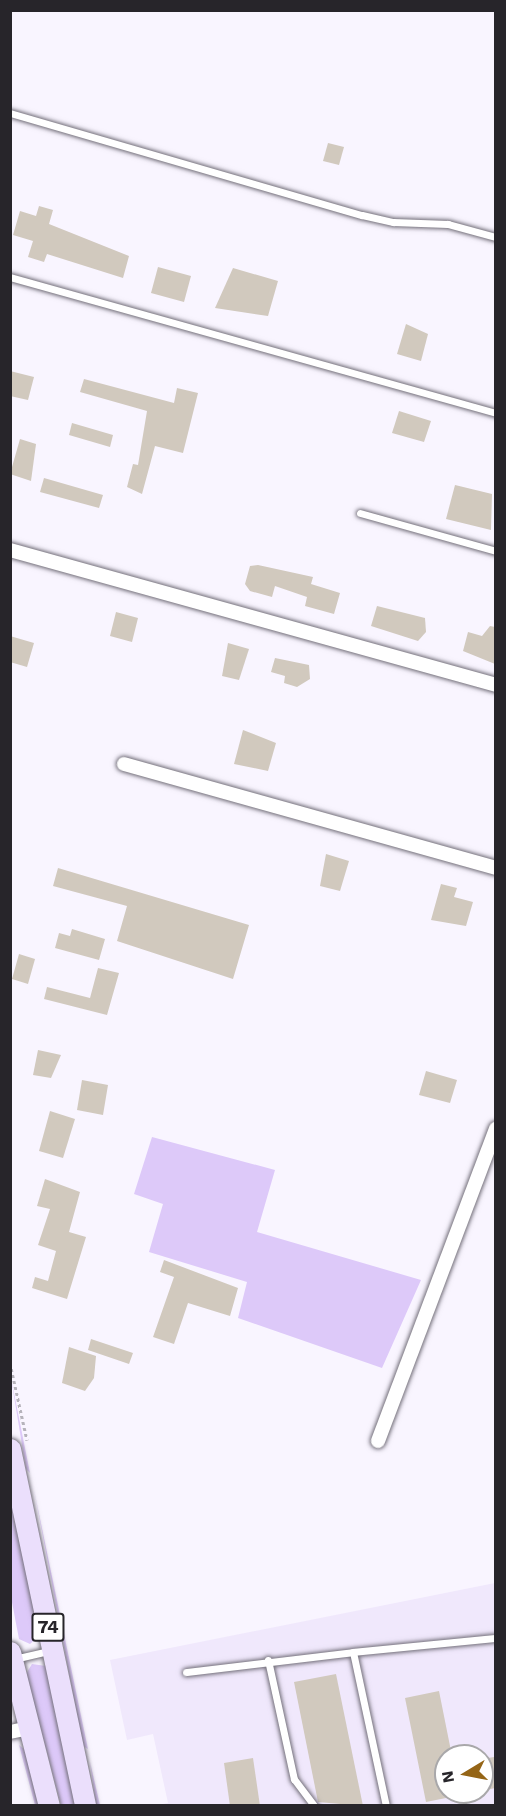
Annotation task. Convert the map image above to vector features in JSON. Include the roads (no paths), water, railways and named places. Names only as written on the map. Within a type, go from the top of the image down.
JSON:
[{"type":"main road","name":"74","points":[[10,1449],[85,1806]]},
{"type":"main road","name":"74","points":[[11,1657],[20,1730],[49,1806]]},
{"type":"street","points":[[10,550],[495,685]]},
{"type":"street","points":[[124,764],[495,868]]},
{"type":"street","points":[[378,1441],[495,1129]]},
{"type":"lane","points":[[10,113],[362,215],[448,224],[495,237]]},
{"type":"lane","points":[[10,277],[495,413]]},
{"type":"lane","points":[[360,513],[495,550]]},
{"type":"lane","points":[[186,1672],[268,1660],[495,1638]]},
{"type":"lane","points":[[11,1657],[53,1651]]},
{"type":"lane","points":[[353,1652],[386,1806]]},
{"type":"lane","points":[[268,1660],[294,1779],[315,1806]]}]
